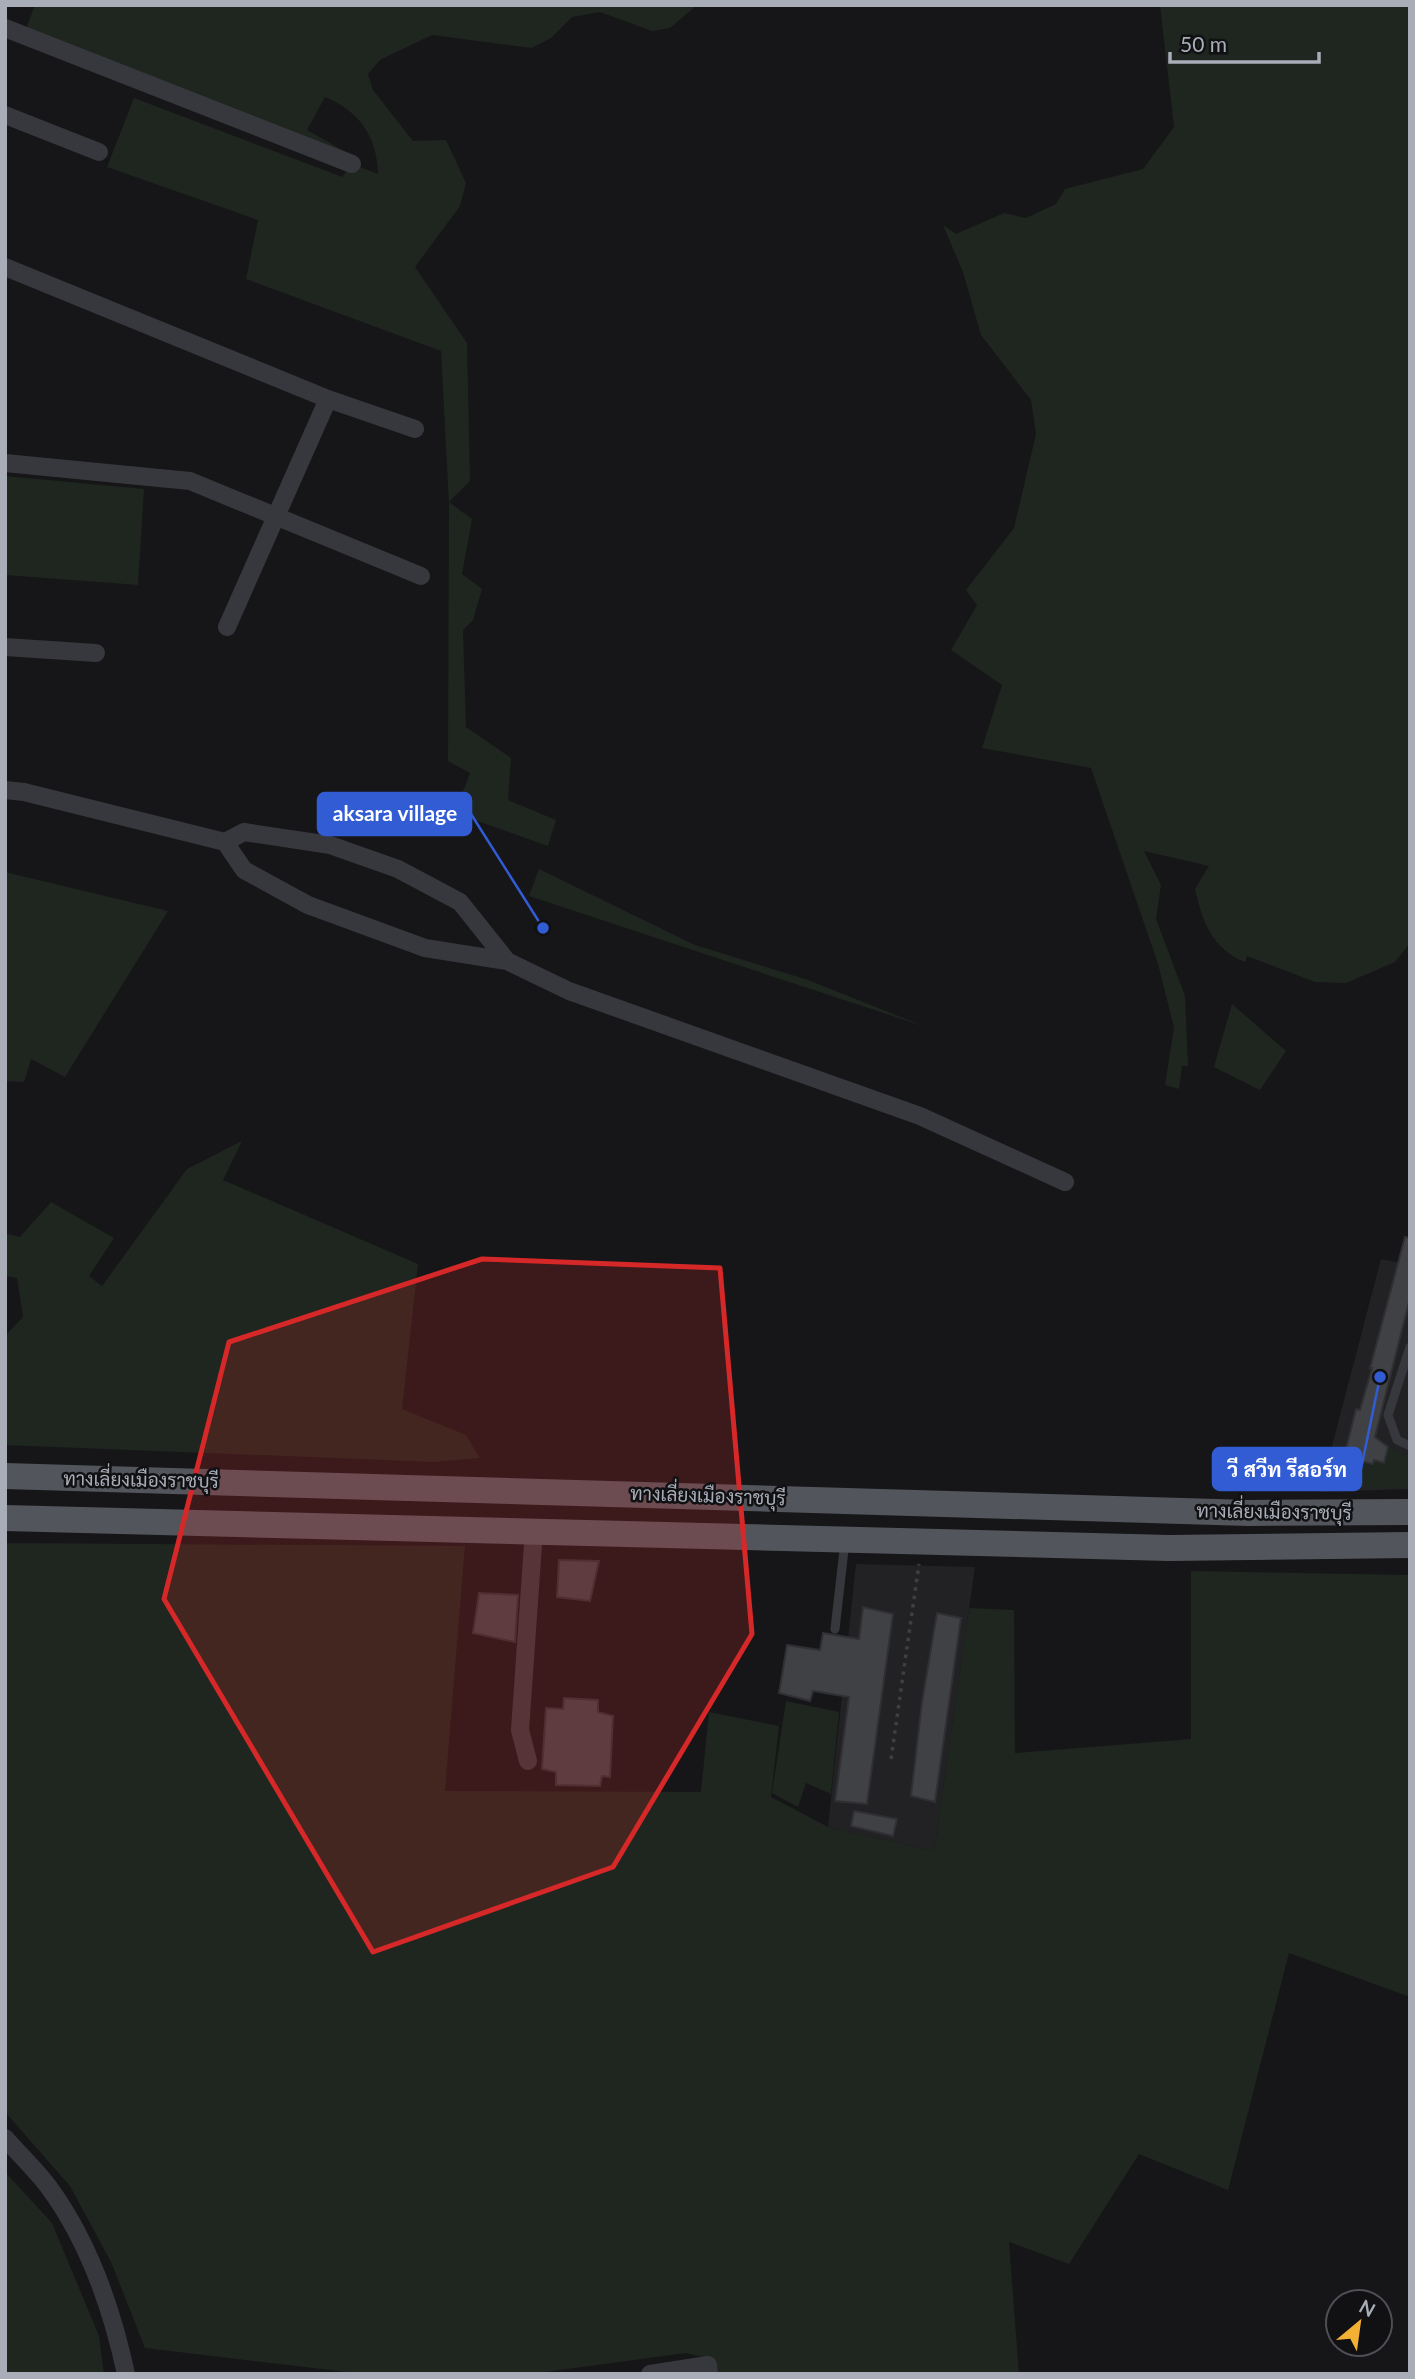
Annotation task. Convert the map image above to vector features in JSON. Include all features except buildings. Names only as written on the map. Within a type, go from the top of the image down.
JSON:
[{"type":"main road","name":"ทางเลี่ยงเมืองราชบุรี","points":[[5,1476],[1249,1513],[1410,1512]]},
{"type":"main road","points":[[1249,1513],[1249,1547]]},
{"type":"main road","name":"ทางเลี่ยงเมืองราชบุรี","points":[[5,1518],[1169,1548],[1410,1545]]},
{"type":"street","points":[[5,28],[352,164]]},
{"type":"street","points":[[5,114],[99,152]]},
{"type":"street","points":[[5,267],[328,399],[415,429]]},
{"type":"street","points":[[227,627],[328,399]]},
{"type":"street","points":[[5,463],[190,481],[421,576]]},
{"type":"street","points":[[5,647],[96,653]]},
{"type":"street","points":[[5,790],[24,792],[225,842],[244,832],[330,845],[398,869],[460,902],[507,961]]},
{"type":"street","points":[[225,842],[244,870],[307,905],[425,948],[507,961],[569,991],[920,1116],[1065,1182]]},
{"type":"street","points":[[528,1761],[520,1730],[534,1530]]},
{"type":"street","points":[[5,2138],[48,2186],[75,2229],[115,2323],[126,2374]]},
{"type":"street","points":[[650,2374],[708,2365],[709,2374]]},
{"type":"lane","points":[[1410,1347],[1388,1415],[1397,1440],[1410,1446]]},
{"type":"lane","points":[[835,1629],[846,1539]]},
{"type":"path","points":[[891,1759],[922,1542]]},
{"type":"highlighted area","points":[[482,1259],[720,1268],[752,1634],[613,1867],[373,1952],[164,1599],[229,1342]]},
{"type":"shaded area","points":[[35,5],[697,5],[670,28],[652,31],[600,12],[572,17],[551,38],[532,48],[432,35],[380,60],[368,74],[373,90],[413,141],[446,140],[466,183],[460,206],[415,267],[467,343],[470,481],[449,502],[472,519],[462,574],[482,589],[473,620],[463,630],[466,727],[511,758],[508,800],[556,820],[548,846],[455,813],[470,773],[448,761],[449,503],[441,351],[246,279],[258,220],[107,167],[134,98],[342,177],[352,165],[24,34]],"holes":[[[325,97],[337,103],[364,126],[374,148],[378,174],[352,164],[353,156],[307,130]]]},
{"type":"shaded area","points":[[1160,5],[1410,5],[1410,943],[1395,962],[1346,983],[1315,982],[1247,956],[1245,962],[1224,950],[1205,923],[1195,889],[1209,866],[1144,851],[1161,885],[1156,919],[1185,996],[1188,1066],[1182,1066],[1179,1089],[1165,1085],[1174,1027],[1158,964],[1091,768],[982,748],[1002,685],[951,650],[977,605],[966,590],[1014,528],[1036,434],[1031,400],[981,335],[963,272],[943,225],[956,234],[1004,213],[1026,218],[1056,204],[1065,189],[1143,169],[1174,127]]},
{"type":"shaded area","points":[[5,476],[144,489],[138,585],[5,575]]},
{"type":"shaded area","points":[[539,869],[695,945],[808,980],[926,1027],[529,896]]},
{"type":"shaded area","points":[[5,872],[168,911],[65,1077],[31,1059],[24,1082],[5,1081]]},
{"type":"shaded area","points":[[1232,1004],[1286,1051],[1260,1090],[1214,1067]]},
{"type":"shaded area","points":[[242,1141],[223,1180],[418,1264],[402,1409],[466,1435],[480,1458],[434,1462],[5,1445],[5,1336],[23,1317],[17,1278],[5,1276],[5,1233],[20,1237],[51,1202],[114,1238],[89,1276],[102,1286],[187,1169]]},
{"type":"shaded area","points":[[1381,1259],[1410,1265],[1410,1489],[1320,1492]]},
{"type":"shaded area","points":[[1388,1447],[1410,1458],[1410,1488],[1335,1488],[1344,1457],[1384,1463]]},
{"type":"shaded area","points":[[5,1543],[465,1546],[445,1791],[701,1792],[709,1712],[779,1726],[771,1797],[828,1827],[934,1851],[969,1608],[1014,1610],[1015,1753],[1191,1739],[1191,1571],[1410,1575],[1410,1997],[1289,1953],[1228,2190],[1139,2154],[1069,2264],[1009,2242],[1019,2374],[717,2374],[715,2360],[686,2353],[530,2374],[364,2374],[145,2348],[111,2262],[70,2186],[5,2112]]},
{"type":"shaded area","points":[[856,1564],[975,1567],[934,1851],[828,1827]]},
{"type":"shaded area","points":[[786,1701],[839,1712],[831,1794],[806,1783],[798,1807],[772,1793]]},
{"type":"shaded area","points":[[5,2172],[52,2223],[99,2336],[104,2374],[5,2374]]},
{"type":"place","name":"aksara village","points":[[543,928]]},
{"type":"place","name":"วี สวีท รีสอร์ท","points":[[1380,1377]]}]
